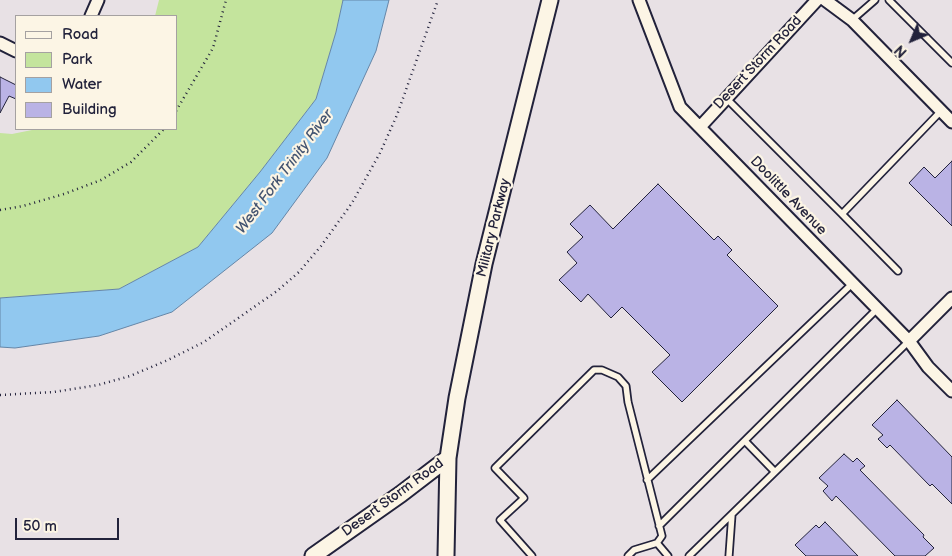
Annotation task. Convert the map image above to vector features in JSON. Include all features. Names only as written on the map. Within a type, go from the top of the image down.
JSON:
[{"type":"street","points":[[91,15],[98,0]]},
{"type":"street","name":"Military Parkway","points":[[446,556],[448,458],[457,398],[484,264],[550,0]]},
{"type":"street","name":"Doolittle Avenue","points":[[639,0],[680,107],[878,309],[908,341],[928,367],[952,391]]},
{"type":"street","name":"Desert Storm Road","points":[[700,126],[817,0]]},
{"type":"street","points":[[825,0],[852,20],[952,122]]},
{"type":"street","points":[[0,43],[15,50]]},
{"type":"street","points":[[908,341],[952,298]]},
{"type":"street","name":"Desert Storm Road","points":[[313,556],[401,494],[448,458]]},
{"type":"lane","points":[[852,20],[876,0]]},
{"type":"lane","points":[[889,0],[952,63]]},
{"type":"lane","points":[[726,98],[898,270]]},
{"type":"lane","points":[[842,214],[941,111]]},
{"type":"lane","points":[[647,480],[853,283]]},
{"type":"lane","points":[[659,526],[878,309]]},
{"type":"lane","points":[[689,556],[908,341]]},
{"type":"lane","points":[[532,556],[500,520],[524,498],[495,468],[594,370],[611,373],[618,377],[626,386],[628,402],[662,536],[657,542],[634,550],[628,556]]},
{"type":"lane","points":[[745,441],[775,472]]},
{"type":"lane","points":[[729,556],[732,514]]},
{"type":"lane","points":[[657,542],[668,556]]},
{"type":"path","points":[[178,108],[212,48],[226,0]]},
{"type":"path","points":[[0,395],[54,392],[98,385],[130,376],[204,342],[277,292],[299,272],[321,246],[352,203],[380,153],[397,115],[438,0]]},
{"type":"path","points":[[0,210],[23,206],[64,194],[101,180],[131,162],[163,130]]},
{"type":"green space","points":[[159,0],[343,0],[336,32],[316,99],[260,172],[198,247],[119,289],[0,298],[0,133],[12,134],[32,130],[178,130],[178,15],[155,15]]},
{"type":"water","name":"West Fork Trinity River","points":[[343,0],[389,0],[376,51],[327,158],[272,233],[172,312],[99,336],[15,348],[0,347],[0,298],[119,289],[198,247],[260,172],[316,99],[336,32]]},
{"type":"building","points":[[0,77],[15,84],[15,99],[9,96],[0,113]]},
{"type":"building","points":[[952,161],[952,226],[909,183],[924,167],[935,178]]},
{"type":"building","points":[[658,184],[714,240],[718,236],[732,250],[727,255],[778,306],[682,402],[652,372],[670,355],[622,307],[611,318],[588,294],[581,302],[559,280],[577,263],[567,252],[583,237],[570,224],[590,205],[613,229]]},
{"type":"building","points":[[897,400],[952,457],[952,504],[932,484],[930,486],[890,445],[887,448],[878,439],[883,435],[872,425]]},
{"type":"building","points":[[844,454],[853,462],[857,458],[865,466],[860,470],[924,535],[923,537],[934,548],[925,556],[895,556],[836,496],[832,501],[823,491],[828,486],[819,478]]},
{"type":"building","points":[[825,522],[858,556],[806,556],[795,545],[816,525],[819,528]]}]
